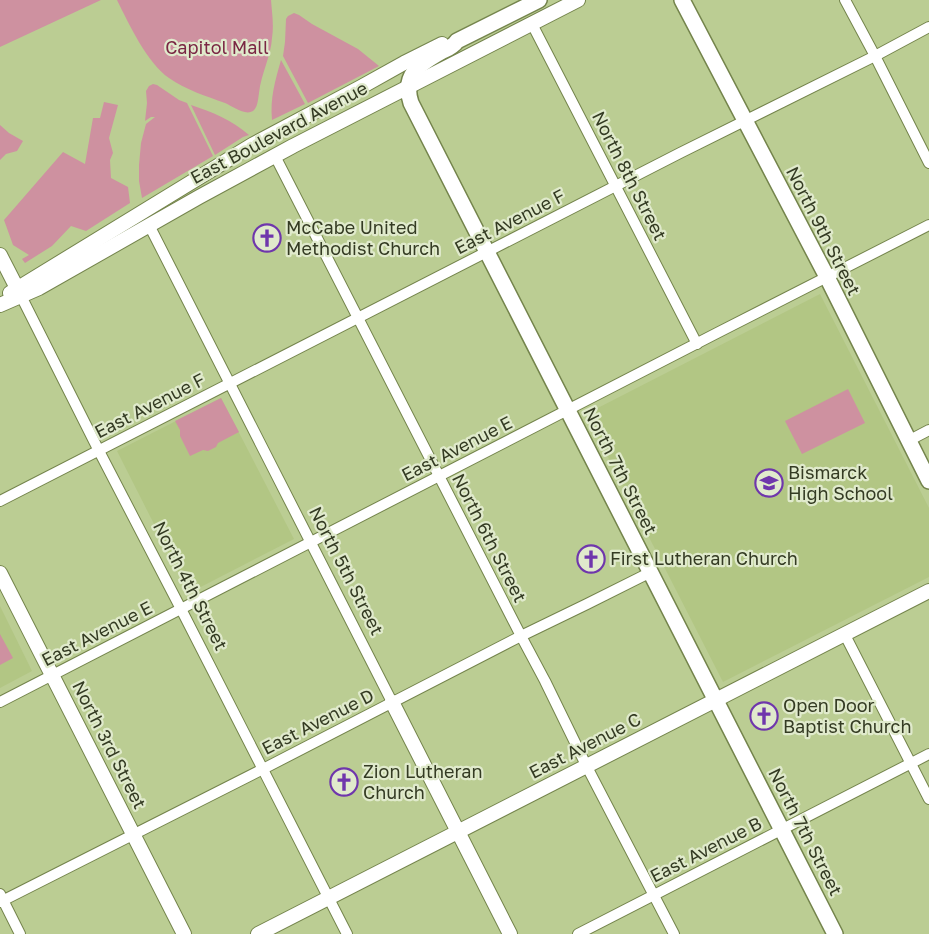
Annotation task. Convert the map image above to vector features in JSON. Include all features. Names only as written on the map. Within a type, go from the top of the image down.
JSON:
[{"type":"main road","name":"East Boulevard Avenue","points":[[457,41],[539,0]]},
{"type":"main road","name":"North 9th Street","points":[[682,0],[827,278],[929,481]]},
{"type":"main road","points":[[408,87],[411,75],[419,66],[452,47],[457,41]]},
{"type":"main road","name":"North 7th Street","points":[[408,87],[411,103],[836,934]]},
{"type":"street","name":"East Boulevard Avenue","points":[[0,299],[19,292],[39,288],[274,156],[578,0]]},
{"type":"street","points":[[845,0],[929,162]]},
{"type":"street","name":"North 8th Street","points":[[532,24],[697,344]]},
{"type":"street","name":"East Avenue F","points":[[0,501],[929,27]]},
{"type":"street","name":"East Boulevard Avenue","points":[[0,305],[19,292],[33,278],[266,137],[441,44],[457,41]]},
{"type":"street","name":"North 6th Street","points":[[274,156],[674,934]]},
{"type":"street","name":"North 5th Street","points":[[149,225],[510,934]]},
{"type":"street","name":"East Avenue E","points":[[0,702],[929,225]]},
{"type":"street","name":"North 4th Street","points":[[0,255],[347,934]]},
{"type":"street","points":[[908,441],[929,430]]},
{"type":"street","name":"East Avenue D","points":[[1,899],[133,835],[521,636],[651,572]]},
{"type":"street","name":"North 3rd Street","points":[[0,573],[184,934]]},
{"type":"street","name":"East Avenue C","points":[[258,934],[845,635],[929,590]]},
{"type":"street","points":[[845,635],[929,799]]},
{"type":"street","name":"East Avenue B","points":[[578,934],[929,754]]},
{"type":"street","points":[[1,899],[20,934]]},
{"type":"shaded area","name":"Bismarck High School","points":[[820,294],[929,508],[929,577],[723,682],[586,414]]},
{"type":"shaded area","points":[[221,398],[294,539],[189,593],[117,451]]},
{"type":"shaded area","points":[[0,606],[32,671],[0,688]]},
{"type":"green space","points":[[0,0],[101,0],[0,47]]},
{"type":"green space","name":"Capitol Mall","points":[[117,0],[271,0],[273,33],[260,86],[258,103],[255,109],[250,112],[242,111],[189,89],[169,78],[153,63],[146,53]]},
{"type":"green space","points":[[294,13],[358,49],[379,66],[308,103],[283,56],[286,19]]},
{"type":"green space","points":[[281,60],[305,104],[272,120],[272,97]]},
{"type":"green space","points":[[153,84],[187,103],[213,156],[142,198],[139,181],[141,143],[146,124],[155,117],[145,121],[146,91]]},
{"type":"green space","points":[[104,102],[118,105],[109,138],[113,153],[110,160],[111,178],[128,187],[130,203],[86,231],[71,226],[52,246],[25,263],[22,259],[29,255],[13,245],[4,220],[63,152],[85,164],[93,118],[100,118]]},
{"type":"green space","points":[[191,105],[222,117],[249,135],[215,155]]},
{"type":"green space","points":[[0,125],[23,141],[17,151],[6,154],[0,160]]},
{"type":"green space","points":[[848,389],[865,423],[802,454],[785,421]]},
{"type":"green space","points":[[221,398],[239,432],[218,443],[216,447],[208,451],[203,450],[190,456],[175,421]]},
{"type":"green space","points":[[0,634],[13,658],[0,665]]},
{"type":"place","name":"McCabe United Methodist Church","points":[[267,238]]},
{"type":"place","name":"Bismarck High School","points":[[769,483]]},
{"type":"place","name":"First Lutheran Church","points":[[591,559]]},
{"type":"place","name":"Open Door Baptist Church","points":[[764,716]]},
{"type":"place","name":"Zion Lutheran Church","points":[[344,782]]}]
